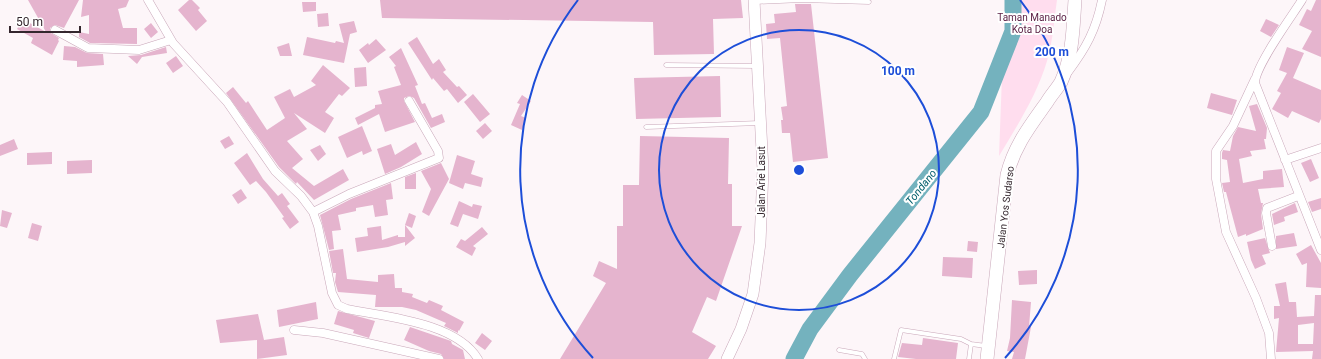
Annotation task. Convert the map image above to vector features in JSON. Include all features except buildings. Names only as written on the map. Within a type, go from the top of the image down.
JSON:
[{"type":"highway","name":"Jalan Yos Sudarso","points":[[988,353],[1007,175],[1011,159],[1019,142],[1060,82],[1070,57],[1075,0]]},
{"type":"main road","name":"Jalan Arie Lasut","points":[[727,359],[741,329],[753,294],[757,269],[762,170],[761,123],[754,1]]},
{"type":"street","points":[[148,0],[171,40],[227,102],[275,171],[301,196],[313,212],[318,226],[330,288],[334,300],[338,305],[347,309],[410,321],[442,332],[459,339],[473,350],[478,359]]},
{"type":"street","points":[[1060,82],[1085,49],[1094,32],[1102,0]]},
{"type":"street","points":[[1271,359],[1269,333],[1256,298],[1226,232],[1216,180],[1216,151],[1233,126],[1264,60],[1302,0]]},
{"type":"street","points":[[55,30],[88,48],[139,50],[171,40]]},
{"type":"street","points":[[1255,79],[1256,89],[1321,250]]},
{"type":"street","points":[[313,212],[349,194],[439,158],[438,152],[409,100]]},
{"type":"street","points":[[1285,160],[1321,148]]},
{"type":"street","points":[[1272,246],[1266,213],[1267,208],[1298,196]]},
{"type":"street","points":[[294,330],[323,333],[439,359]]},
{"type":"lane","points":[[754,1],[822,0],[869,2]]},
{"type":"lane","points":[[666,65],[758,66]]},
{"type":"lane","points":[[646,127],[761,123]]},
{"type":"lane","points":[[894,359],[901,330],[961,339],[988,353]]},
{"type":"lane","points":[[969,359],[971,344]]},
{"type":"lane","points":[[839,350],[862,354],[865,359]]},
{"type":"green space","name":"Taman Manado Kota Doa","points":[[1015,0],[1057,0],[1051,46],[1043,74],[1026,110],[999,156],[1002,76],[1007,53],[1008,18]]},
{"type":"waterway","name":"Tondano","points":[[794,359],[810,329],[850,275],[981,112],[1013,31],[1013,0]]}]
